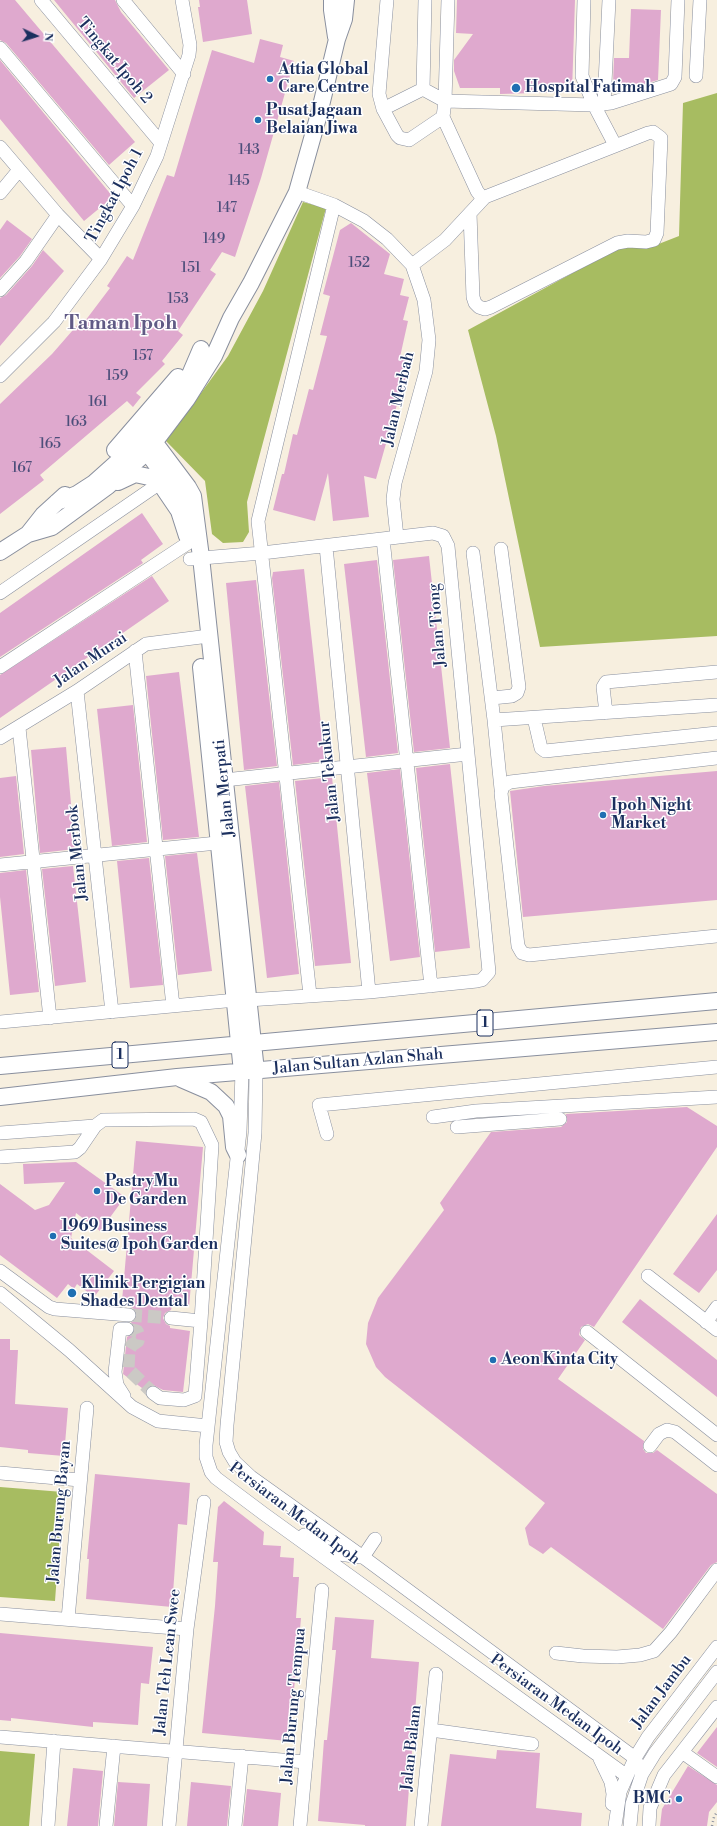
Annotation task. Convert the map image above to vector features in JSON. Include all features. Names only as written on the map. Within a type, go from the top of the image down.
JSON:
[{"type":"main road","points":[[332,0],[332,10],[337,39]]},
{"type":"main road","points":[[0,552],[28,534],[52,527],[108,486],[149,445],[187,399],[214,356],[231,318],[251,282],[296,192],[319,114],[337,39],[344,19],[346,0]]},
{"type":"main road","points":[[28,534],[43,515],[110,455],[201,349],[231,318]]},
{"type":"main road","points":[[149,445],[148,431],[170,405],[189,377],[201,349]]},
{"type":"main road","points":[[57,502],[77,494],[94,484],[134,445],[149,445]]},
{"type":"main road","name":"Jalan Merpati","points":[[149,445],[188,487],[195,506],[192,549]]},
{"type":"main road","name":"Jalan Merpati","points":[[149,445],[183,502],[192,549],[204,636],[249,1071]]},
{"type":"main road","points":[[108,486],[135,474],[149,477],[160,483],[179,511],[192,549]]},
{"type":"main road","name":"Jalan Sultan Azlan Shah","points":[[0,1066],[717,1001]]},
{"type":"main road","name":"Jalan Sultan Azlan Shah","points":[[0,1096],[177,1077],[717,1032]]},
{"type":"main road","points":[[177,1077],[211,1092],[223,1103],[231,1116],[234,1147],[238,1155]]},
{"type":"street","name":"Tingkat Ipoh 2","points":[[41,0],[161,143]]},
{"type":"street","points":[[123,0],[184,74]]},
{"type":"street","name":"Tingkat Ipoh 1","points":[[0,376],[54,322],[101,259],[133,206],[157,156],[184,74],[190,45],[182,0]]},
{"type":"street","points":[[386,0],[379,94],[383,109],[396,135],[405,140],[409,140],[443,117]]},
{"type":"street","points":[[423,89],[425,0]]},
{"type":"street","points":[[448,0],[445,101],[443,117],[477,192],[483,199]]},
{"type":"street","points":[[584,0],[582,76],[599,105],[615,145]]},
{"type":"street","points":[[599,105],[609,0]]},
{"type":"street","points":[[423,89],[445,101],[599,105],[668,86],[674,81],[678,0]]},
{"type":"street","points":[[696,76],[700,0]]},
{"type":"street","points":[[0,48],[133,206]]},
{"type":"street","points":[[383,109],[423,89]]},
{"type":"street","points":[[412,265],[445,240],[470,213],[483,199],[490,194],[648,133],[653,132],[660,138],[656,237],[650,242],[628,241],[617,243],[485,309],[479,307],[475,303],[473,297],[470,213]]},
{"type":"street","points":[[0,147],[58,214],[101,259]]},
{"type":"street","points":[[0,193],[19,170]]},
{"type":"street","name":"Jalan Merbah","points":[[296,192],[334,205],[364,221],[388,239],[412,265],[424,300],[429,340],[426,371],[395,483],[393,499],[397,537]]},
{"type":"street","points":[[310,995],[258,519],[334,205]]},
{"type":"street","points":[[0,290],[26,261],[58,214]]},
{"type":"street","points":[[0,593],[160,483]]},
{"type":"street","name":"Jalan Tiong","points":[[192,549],[262,553],[433,533],[443,536],[447,540],[490,966],[489,972],[482,980],[431,986]]},
{"type":"street","points":[[0,1022],[242,1000],[369,992],[431,986],[383,538]]},
{"type":"street","name":"Jalan Tekukur","points":[[326,546],[346,767],[369,992]]},
{"type":"street","points":[[0,667],[192,549]]},
{"type":"street","points":[[492,698],[512,696],[517,693],[519,687],[501,549]]},
{"type":"street","points":[[473,553],[492,698],[518,946],[522,953],[529,955],[717,936]]},
{"type":"street","name":"Jalan Murai","points":[[0,738],[19,728],[77,691],[148,643],[204,636]]},
{"type":"street","points":[[135,651],[173,1006]]},
{"type":"street","points":[[606,713],[603,687],[606,682],[717,672]]},
{"type":"street","name":"Jalan Merbok","points":[[77,691],[112,1012]]},
{"type":"street","points":[[494,720],[717,705]]},
{"type":"street","points":[[534,718],[541,748],[545,751],[717,733]]},
{"type":"street","points":[[19,728],[50,1018]]},
{"type":"street","points":[[219,781],[468,754]]},
{"type":"street","points":[[501,789],[510,782],[717,758]]},
{"type":"street","points":[[0,865],[225,842]]},
{"type":"street","points":[[327,1134],[319,1105],[717,1068]]},
{"type":"street","name":"Persiaran Medan Ipoh","points":[[249,1071],[240,1131],[208,1426],[206,1457],[211,1472],[216,1478],[264,1514],[600,1758],[627,1776]]},
{"type":"street","name":"Persiaran Medan Ipoh","points":[[249,1071],[255,1133],[226,1442],[228,1452],[235,1462],[251,1477],[363,1557],[635,1758],[642,1774]]},
{"type":"street","points":[[433,1117],[476,1111],[717,1097]]},
{"type":"street","points":[[0,1157],[75,1152],[80,1148],[95,1126],[103,1120],[194,1119],[203,1125],[212,1145],[195,1396],[184,1400],[160,1398],[153,1393]]},
{"type":"street","points":[[457,1127],[560,1119]]},
{"type":"street","points":[[0,1133],[95,1126]]},
{"type":"street","points":[[0,1271],[50,1307],[99,1314],[125,1315],[115,1379],[117,1385],[132,1407]]},
{"type":"street","points":[[648,1276],[717,1330]]},
{"type":"street","points":[[0,1294],[68,1350],[132,1407],[158,1421],[208,1426]]},
{"type":"street","points":[[706,1322],[717,1307]]},
{"type":"street","points":[[171,1318],[201,1321]]},
{"type":"street","points":[[587,1332],[717,1435]]},
{"type":"street","name":"Jalan Burung Bayan","points":[[68,1619],[86,1408]]},
{"type":"street","points":[[650,1446],[659,1434],[667,1430],[671,1431],[717,1465]]},
{"type":"street","points":[[0,1473],[80,1480]]},
{"type":"street","name":"Jalan Teh Lean Swee","points":[[169,1826],[187,1629],[204,1502]]},
{"type":"street","points":[[264,1514],[339,1554],[363,1557],[375,1539]]},
{"type":"street","points":[[556,1654],[583,1656],[640,1655],[654,1651],[717,1570]]},
{"type":"street","name":"Jalan Burung Tempua","points":[[300,1826],[322,1590]]},
{"type":"street","points":[[0,1614],[187,1629]]},
{"type":"street","name":"Jalan Jambu","points":[[615,1826],[620,1792],[635,1758],[648,1737],[717,1647]]},
{"type":"street","name":"Jalan Jambu","points":[[630,1826],[632,1804],[642,1774],[655,1753],[717,1672]]},
{"type":"street","name":"Jalan Balam","points":[[421,1826],[436,1674]]},
{"type":"street","points":[[649,1826],[650,1808],[664,1775],[717,1707]]},
{"type":"street","points":[[431,1730],[532,1744]]},
{"type":"street","points":[[0,1737],[306,1762]]},
{"type":"street","points":[[48,1826],[54,1741]]},
{"type":"street","points":[[106,1826],[114,1746]]},
{"type":"street","points":[[682,1752],[717,1777]]},
{"type":"street","points":[[235,1826],[242,1756]]},
{"type":"street","points":[[600,1758],[611,1782],[613,1794],[609,1826]]},
{"type":"street","points":[[627,1776],[642,1774]]},
{"type":"path","points":[[712,1826],[717,1812]]},
{"type":"green space","points":[[717,93],[717,636],[540,647],[496,436],[468,330],[624,245],[651,247],[679,236],[683,103]]},
{"type":"green space","points":[[303,202],[326,208],[247,502],[249,532],[243,542],[223,543],[212,534],[205,481],[166,441],[228,356],[263,291]]},
{"type":"green space","points":[[0,1487],[63,1492],[55,1601],[0,1597]]},
{"type":"green space","points":[[0,1751],[35,1754],[29,1826],[0,1826]]},
{"type":"building","points":[[0,0],[15,0],[135,142],[109,165],[6,43],[0,40]]},
{"type":"building","points":[[54,0],[115,0],[121,12],[169,70],[134,98]]},
{"type":"building","points":[[199,0],[247,0],[252,34],[203,42],[198,7],[200,7]]},
{"type":"building","points":[[457,0],[575,0],[572,92],[500,94],[500,88],[460,88],[454,71],[454,60],[473,34],[456,33]]},
{"type":"building","points":[[631,9],[661,10],[658,80],[644,84],[613,83],[614,58],[629,58]]},
{"type":"building","points":[[260,39],[283,45],[280,57],[294,61],[261,178],[235,257],[222,252],[210,270],[216,274],[178,331],[183,335],[162,361],[165,364],[136,393],[141,397],[133,407],[127,401],[40,475],[44,480],[0,514],[0,404],[52,354],[79,323],[82,325],[110,288],[107,286],[127,256],[133,260],[167,175],[174,177],[212,50],[254,63]]},
{"type":"building","points":[[0,60],[113,197],[84,221],[0,119]]},
{"type":"building","points":[[7,220],[32,239],[20,256],[0,278],[0,230]]},
{"type":"building","points":[[351,223],[390,254],[384,274],[404,279],[400,295],[409,297],[403,320],[408,321],[400,357],[410,359],[402,395],[400,394],[376,479],[364,476],[369,517],[333,521],[328,473],[315,521],[273,510],[282,474],[284,474],[293,434],[297,435],[309,389],[313,390],[327,336],[320,335],[330,296],[323,294],[340,230]]},
{"type":"building","points":[[43,250],[64,271],[0,346],[0,298],[6,295],[32,266]]},
{"type":"building","points":[[142,513],[163,544],[141,560],[143,563],[0,657],[0,613]]},
{"type":"building","points":[[429,556],[450,748],[414,752],[393,560]]},
{"type":"building","points":[[377,560],[398,753],[366,757],[344,564]]},
{"type":"building","points":[[304,569],[325,761],[293,765],[272,578],[273,572]]},
{"type":"building","points":[[152,576],[169,601],[0,718],[0,675]]},
{"type":"building","points":[[256,580],[277,766],[244,770],[226,583]]},
{"type":"building","points":[[179,672],[199,837],[163,840],[146,676]]},
{"type":"building","points":[[133,705],[147,842],[112,846],[97,709]]},
{"type":"building","points":[[66,747],[75,849],[40,853],[31,750]]},
{"type":"building","points":[[450,764],[470,948],[435,952],[416,768]]},
{"type":"building","points":[[400,769],[420,957],[390,961],[367,773]]},
{"type":"building","points":[[717,771],[717,900],[523,917],[510,791],[544,786]]},
{"type":"building","points":[[16,776],[24,854],[0,857],[0,778]]},
{"type":"building","points":[[332,777],[351,963],[315,966],[295,781]]},
{"type":"building","points":[[279,782],[299,974],[267,978],[245,786]]},
{"type":"building","points":[[197,853],[212,971],[178,975],[165,856]]},
{"type":"building","points":[[149,858],[163,985],[130,988],[117,861]]},
{"type":"building","points":[[73,866],[86,982],[55,986],[42,869]]},
{"type":"building","points":[[26,870],[39,992],[10,995],[0,897],[0,873]]},
{"type":"building","points":[[687,1107],[717,1126],[717,1147],[594,1327],[588,1324],[581,1327],[579,1335],[585,1340],[558,1379],[644,1441],[643,1449],[646,1453],[653,1453],[657,1450],[717,1494],[717,1562],[711,1565],[663,1629],[551,1547],[543,1554],[529,1545],[525,1528],[545,1503],[385,1377],[376,1367],[366,1344],[368,1323],[378,1298],[444,1210],[440,1203],[491,1132],[561,1127],[567,1122],[566,1114]]},
{"type":"building","points":[[136,1141],[203,1147],[189,1307],[172,1306],[171,1310],[165,1313],[163,1318],[170,1328],[190,1331],[183,1392],[163,1390],[153,1385],[149,1386],[146,1391],[123,1374],[127,1337],[134,1333],[135,1329],[131,1322],[135,1320],[137,1315],[134,1309],[130,1307],[130,1302],[122,1301]]},
{"type":"building","points":[[76,1162],[125,1197],[100,1231],[76,1213],[71,1238],[114,1271],[94,1297],[77,1284],[74,1289],[68,1284],[57,1298],[0,1255],[0,1184],[35,1210],[49,1205],[65,1182],[24,1184],[23,1164]]},
{"type":"building","points":[[717,1214],[717,1270],[699,1293],[673,1274]]},
{"type":"building","points":[[640,1299],[717,1360],[717,1397],[622,1322]]},
{"type":"building","points":[[0,1339],[10,1339],[10,1350],[18,1350],[15,1404],[68,1408],[64,1456],[28,1453],[28,1450],[0,1447]]},
{"type":"building","points":[[95,1474],[190,1483],[187,1525],[178,1524],[172,1607],[86,1599],[89,1559],[87,1559]]},
{"type":"building","points":[[224,1501],[264,1532],[263,1545],[281,1546],[280,1557],[294,1558],[293,1577],[299,1577],[296,1618],[301,1618],[288,1741],[202,1733],[215,1606],[218,1562],[213,1562],[218,1507]]},
{"type":"building","points":[[335,1617],[374,1620],[371,1658],[419,1662],[406,1826],[365,1826],[318,1821],[324,1740],[327,1740],[336,1650],[332,1650]]},
{"type":"building","points":[[0,1633],[153,1647],[149,1684],[141,1683],[138,1725],[93,1722],[93,1727],[11,1718],[11,1721],[0,1720]]},
{"type":"building","points":[[717,1727],[717,1767],[697,1753]]},
{"type":"building","points":[[497,1750],[540,1753],[536,1808],[582,1813],[581,1826],[441,1826],[450,1754],[496,1759]]},
{"type":"building","points":[[688,1766],[717,1785],[717,1802],[709,1812],[707,1826],[660,1826],[662,1809]]},
{"type":"building","points":[[73,1768],[103,1771],[98,1826],[67,1826]]},
{"type":"building","points":[[118,1782],[150,1784],[147,1826],[114,1826]]},
{"type":"building","points":[[191,1782],[231,1786],[227,1826],[187,1826]]},
{"type":"building","points":[[247,1789],[281,1793],[278,1826],[243,1826]]},
{"type":"tunnel","points":[[129,1315],[171,1318]]},
{"type":"tunnel","points":[[127,1329],[137,1331],[139,1336],[138,1341],[132,1345],[129,1350],[128,1369],[153,1393]]},
{"type":"place","name":"Attia Global Care Centre","points":[[270,79]]},
{"type":"place","name":"Hospital Fatimah","points":[[516,88]]},
{"type":"place","name":"Pusat Jagaan Belaian Jiwa","points":[[258,120]]},
{"type":"place","name":"Ipoh Night Market","points":[[603,815]]},
{"type":"place","name":"PastryMu De Garden","points":[[97,1191]]},
{"type":"place","name":"1969 Business Suites@ Ipoh Garden","points":[[53,1236]]},
{"type":"place","name":"Klinik Pergigian Shades Dental","points":[[72,1293]]},
{"type":"place","name":"Aeon Kinta City","points":[[493,1360]]},
{"type":"place","name":"BMC","points":[[679,1799]]},
{"type":"district","name":"Taman Ipoh","points":[[121,324]]}]
